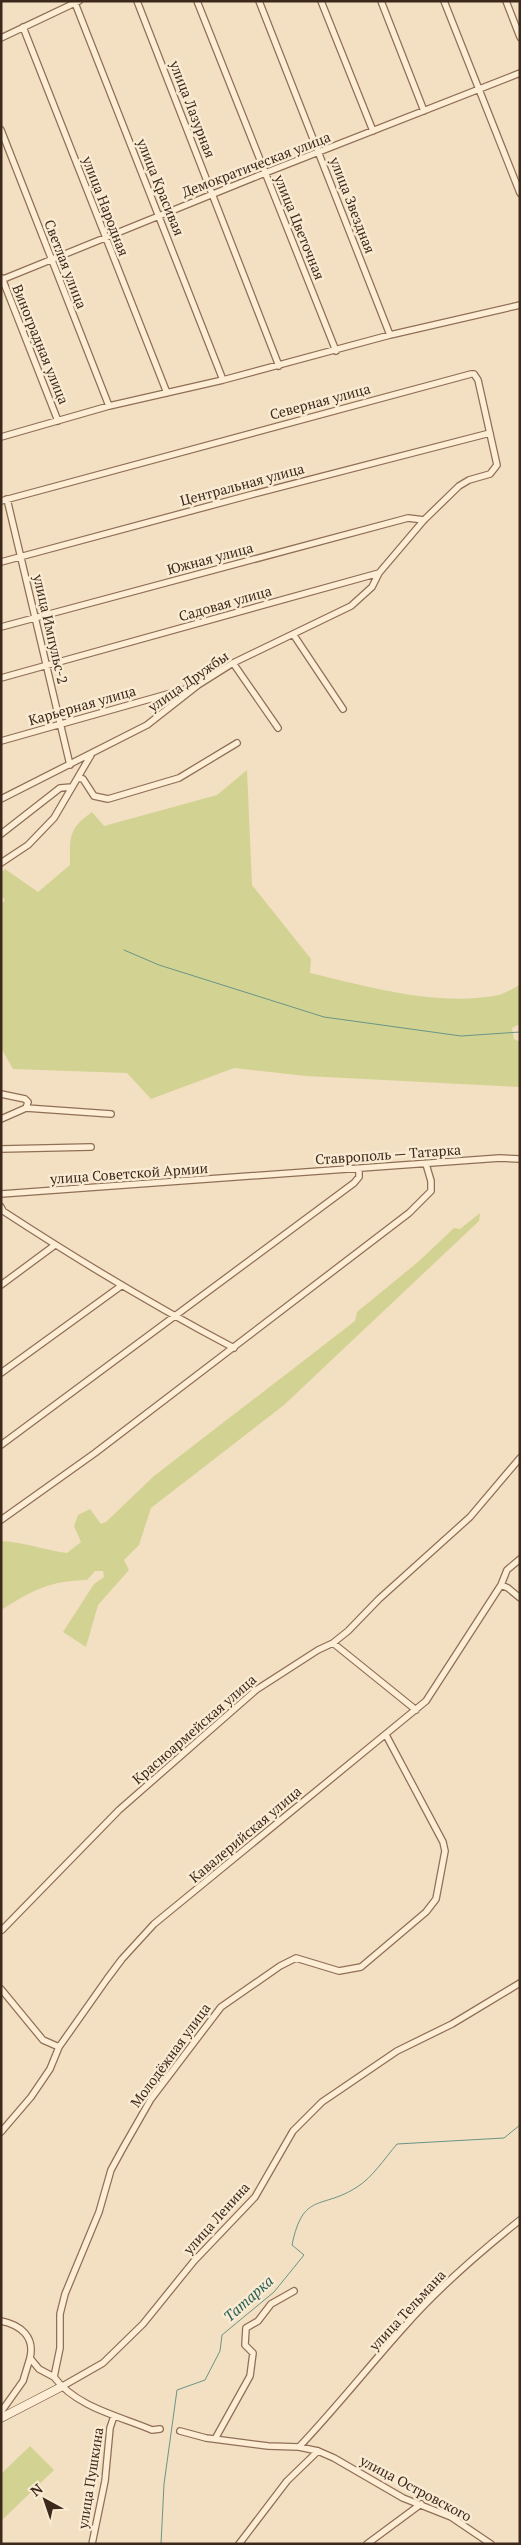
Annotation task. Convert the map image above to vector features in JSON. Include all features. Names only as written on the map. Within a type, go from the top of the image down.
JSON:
[{"type":"street","name":"улица Лазурная","points":[[137,1],[279,366]]},
{"type":"street","name":"улица Цветочная","points":[[197,1],[336,351]]},
{"type":"street","name":"улица Звездная","points":[[259,1],[390,335]]},
{"type":"street","points":[[321,1],[373,132]]},
{"type":"street","points":[[381,1],[424,112]]},
{"type":"street","points":[[444,1],[520,193]]},
{"type":"street","points":[[506,1],[520,37]]},
{"type":"street","points":[[1,38],[77,2]]},
{"type":"street","name":"улица Красивая","points":[[77,2],[223,380]]},
{"type":"street","name":"улица Народная","points":[[23,27],[167,393]]},
{"type":"street","name":"Демократическая улица","points":[[2,279],[520,73]]},
{"type":"street","name":"Светлая улица","points":[[1,130],[109,406]]},
{"type":"street","name":"Виноградная улица","points":[[2,279],[58,421]]},
{"type":"street","points":[[1,436],[109,406],[279,366],[390,335],[520,305]]},
{"type":"street","name":"Северная улица","points":[[4,500],[474,374],[478,380],[497,465],[495,470],[458,486],[424,520]]},
{"type":"street","name":"Центральная улица","points":[[1,562],[250,495],[490,434]]},
{"type":"street","name":"улица Импульс-2","points":[[4,500],[22,557],[70,765]]},
{"type":"street","name":"Южная улица","points":[[1,627],[408,518],[424,520]]},
{"type":"street","points":[[379,573],[424,520]]},
{"type":"street","name":"улица Дружбы","points":[[1,799],[92,754],[165,713],[198,685],[233,663],[351,606],[372,586],[379,573]]},
{"type":"street","name":"Садовая улица","points":[[1,678],[379,573]]},
{"type":"street","points":[[293,634],[343,709]]},
{"type":"street","points":[[233,663],[278,728]]},
{"type":"street","name":"Карьерная улица","points":[[1,741],[198,685]]},
{"type":"street","points":[[78,778],[83,779],[94,796],[108,799],[179,778],[237,743]]},
{"type":"street","points":[[1,863],[42,832],[64,804],[92,754]]},
{"type":"street","points":[[1,834],[60,788],[72,787]]},
{"type":"street","points":[[1,1094],[25,1099],[28,1102],[26,1108]]},
{"type":"street","points":[[1,1119],[26,1108],[111,1114]]},
{"type":"street","points":[[1,1149],[91,1147]]},
{"type":"street","name":"Ставрополь — Татарка","points":[[258,1176],[359,1170],[500,1158],[520,1159]]},
{"type":"street","points":[[1,1510],[3,1518],[234,1348],[394,1225],[426,1198],[431,1191],[431,1181],[426,1164]]},
{"type":"street","points":[[1,1445],[354,1183],[359,1177],[359,1170]]},
{"type":"street","name":"улица Советской Армии","points":[[1,1194],[258,1176]]},
{"type":"street","points":[[2,1210],[121,1286],[234,1348]]},
{"type":"street","points":[[1,1285],[55,1245]]},
{"type":"street","points":[[1,1373],[121,1286]]},
{"type":"street","name":"Красноармейская улица","points":[[2,1930],[119,1810],[256,1690],[318,1650],[333,1643],[470,1517],[520,1458]]},
{"type":"street","name":"Кавалерийская улица","points":[[1,2132],[31,2097],[50,2069],[59,2047],[122,1959],[154,1924],[416,1710],[434,1691],[501,1585],[508,1570],[520,1559]]},
{"type":"street","points":[[501,1585],[520,1598]]},
{"type":"street","points":[[333,1643],[416,1710]]},
{"type":"street","name":"Молодёжная улица","points":[[54,2377],[60,2348],[60,2314],[65,2294],[99,2212],[111,2170],[151,2099],[221,2007],[280,1966],[296,1958],[339,1971],[361,1967],[426,1912],[436,1898],[440,1889],[445,1851],[443,1842],[386,1735]]},
{"type":"street","name":"улица Ленина","points":[[1,2418],[62,2387],[103,2363],[143,2324],[194,2261],[255,2197],[293,2131],[322,2102],[397,2051],[452,2024],[520,1983]]},
{"type":"street","points":[[1,1989],[43,2040],[59,2047]]},
{"type":"street","name":"улица Тельмана","points":[[299,2447],[352,2389],[406,2325],[478,2254],[520,2220]]},
{"type":"street","points":[[215,2439],[250,2376],[254,2353],[245,2345],[246,2328],[258,2321],[272,2304],[294,2292]]},
{"type":"street","points":[[1,2321],[18,2327],[30,2339],[32,2345],[23,2381],[1,2412]]},
{"type":"street","points":[[30,2358],[40,2369],[54,2377],[62,2387],[87,2403],[114,2416],[152,2430],[160,2429]]},
{"type":"street","name":"улица Пушкина","points":[[92,2544],[105,2481],[110,2428],[114,2416]]},
{"type":"street","name":"улица Островского","points":[[180,2431],[215,2439],[268,2446],[299,2447],[318,2451],[334,2458],[403,2498],[451,2518],[487,2543]]},
{"type":"street","points":[[239,2544],[287,2481],[318,2451]]},
{"type":"street","points":[[367,2544],[421,2504]]},
{"type":"green space","points":[[247,770],[252,885],[311,959],[310,973],[404,994],[452,999],[499,995],[520,985],[520,1024],[512,1028],[514,1039],[520,1042],[520,1087],[306,1076],[234,1068],[151,1099],[127,1073],[13,1069],[1,1048],[1,904],[5,900],[1,895],[1,873],[5,869],[38,892],[70,865],[70,847],[74,829],[92,812],[104,826],[217,795]]},
{"type":"green space","points":[[480,1213],[479,1221],[284,1405],[151,1508],[139,1545],[124,1560],[129,1570],[98,1605],[86,1647],[63,1632],[94,1584],[104,1577],[103,1571],[95,1571],[87,1580],[62,1582],[42,1588],[1,1610],[1,1541],[67,1553],[81,1542],[74,1526],[78,1515],[90,1509],[101,1524],[106,1522],[154,1476],[355,1321],[357,1312],[418,1262],[454,1228],[460,1229]]},
{"type":"green space","points":[[30,2446],[54,2470],[1,2521],[1,2474]]},
{"type":"waterway","points":[[124,950],[159,965],[324,1017],[461,1036],[520,1032]]},
{"type":"waterway","name":"Татарка","points":[[161,2544],[164,2484],[177,2390],[205,2380],[220,2351],[222,2335],[274,2292],[304,2255],[292,2245],[302,2216],[316,2204],[345,2194],[363,2183],[397,2144],[504,2138],[520,2125]]}]
